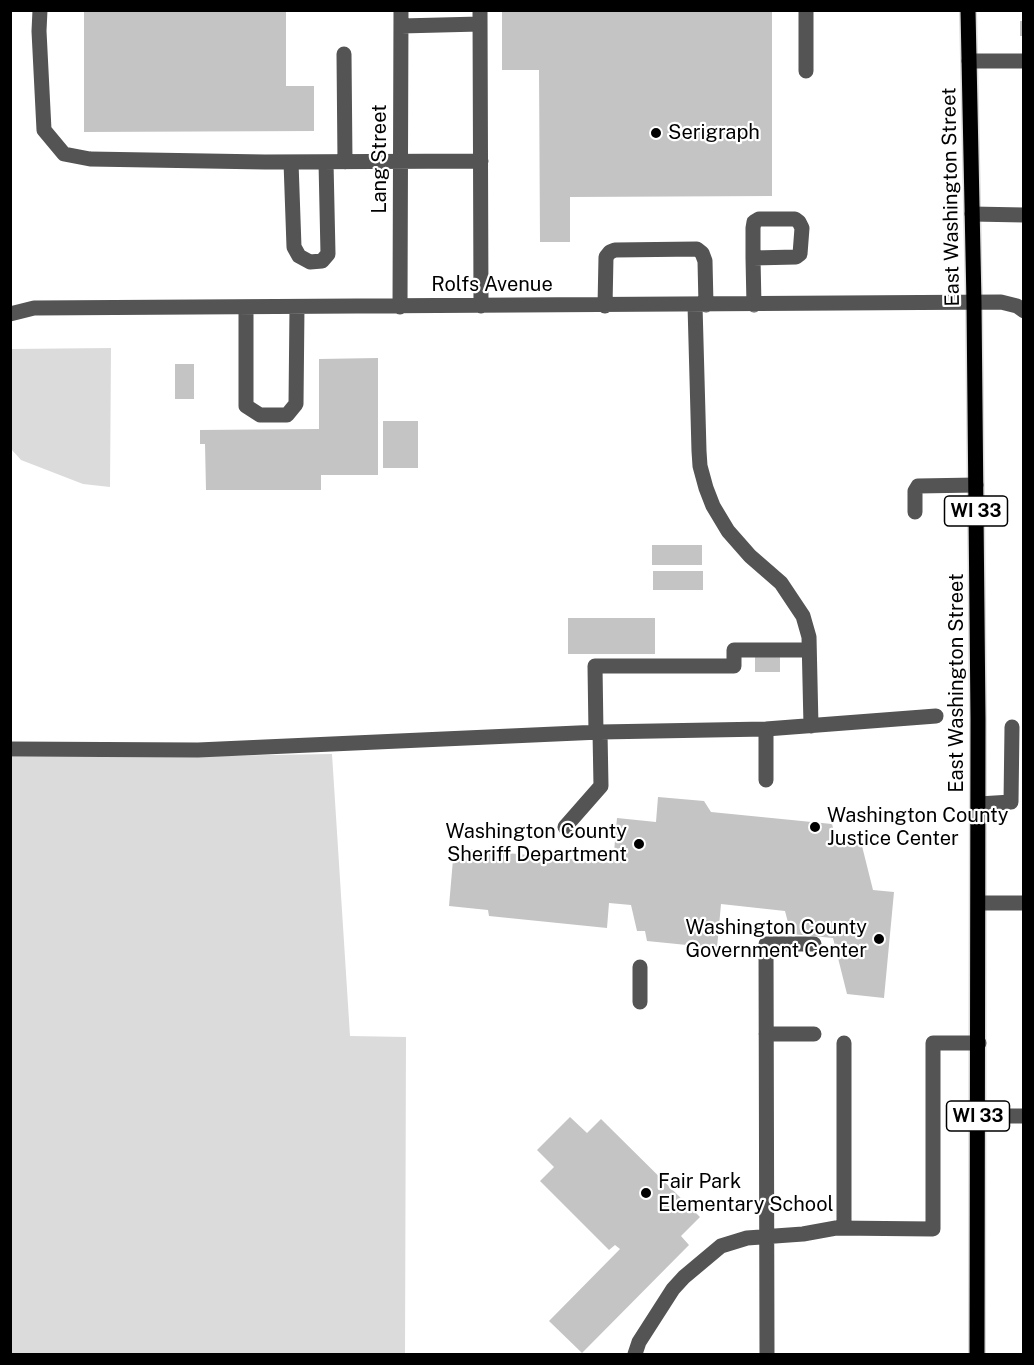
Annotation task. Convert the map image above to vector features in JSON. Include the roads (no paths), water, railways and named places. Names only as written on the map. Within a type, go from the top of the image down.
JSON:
[{"type":"main road","name":"East Washington Street","points":[[968,10],[974,303],[979,903],[977,1354]]},
{"type":"street","points":[[40,10],[44,130],[64,154],[90,159],[291,162],[481,161]]},
{"type":"street","points":[[806,10],[806,71]]},
{"type":"street","points":[[401,18],[480,17],[481,306]]},
{"type":"street","name":"Lang Street","points":[[400,307],[401,18]]},
{"type":"street","points":[[344,54],[345,162]]},
{"type":"street","points":[[969,61],[1023,61]]},
{"type":"street","points":[[291,162],[294,247],[299,256],[310,262],[322,261],[328,255],[326,162]]},
{"type":"street","points":[[972,214],[1023,215]]},
{"type":"street","points":[[605,306],[606,257],[610,252],[615,250],[697,249],[702,253],[705,261],[700,305],[700,466],[713,506],[728,531],[750,556],[790,593],[803,616],[810,650],[811,726]]},
{"type":"street","points":[[753,258],[754,305]]},
{"type":"street","name":"Rolfs Avenue","points":[[10,314],[34,308],[1001,302],[1017,306],[1023,311]]},
{"type":"street","points":[[246,307],[246,406],[260,415],[287,415],[296,404],[297,307]]},
{"type":"street","points":[[915,512],[915,491],[918,486],[976,485]]},
{"type":"street","points":[[565,826],[601,786],[595,666],[734,666],[734,650],[810,650]]},
{"type":"street","points":[[10,749],[198,750],[598,733],[766,729],[936,716]]},
{"type":"street","points":[[978,804],[1011,802],[1012,727]]},
{"type":"street","points":[[766,729],[766,780]]},
{"type":"street","points":[[979,903],[1023,903]]},
{"type":"street","points":[[767,1354],[766,944],[814,944]]},
{"type":"street","points":[[640,967],[640,1002]]},
{"type":"street","points":[[766,1041],[814,1034]]},
{"type":"street","points":[[844,1043],[844,1228]]},
{"type":"street","points":[[635,1354],[652,1321],[673,1289],[721,1246],[747,1238],[844,1228],[933,1229],[933,1043],[978,1043]]},
{"type":"street","points":[[978,1116],[1023,1116]]},
{"type":"place","name":"Serigraph","points":[[656,133]]},
{"type":"place","name":"Washington County Justice Center","points":[[815,827]]},
{"type":"place","name":"Washington County Sheriff Department","points":[[639,844]]},
{"type":"place","name":"Washington County Government Center","points":[[879,939]]},
{"type":"place","name":"Fair Park Elementary School","points":[[646,1193]]}]
